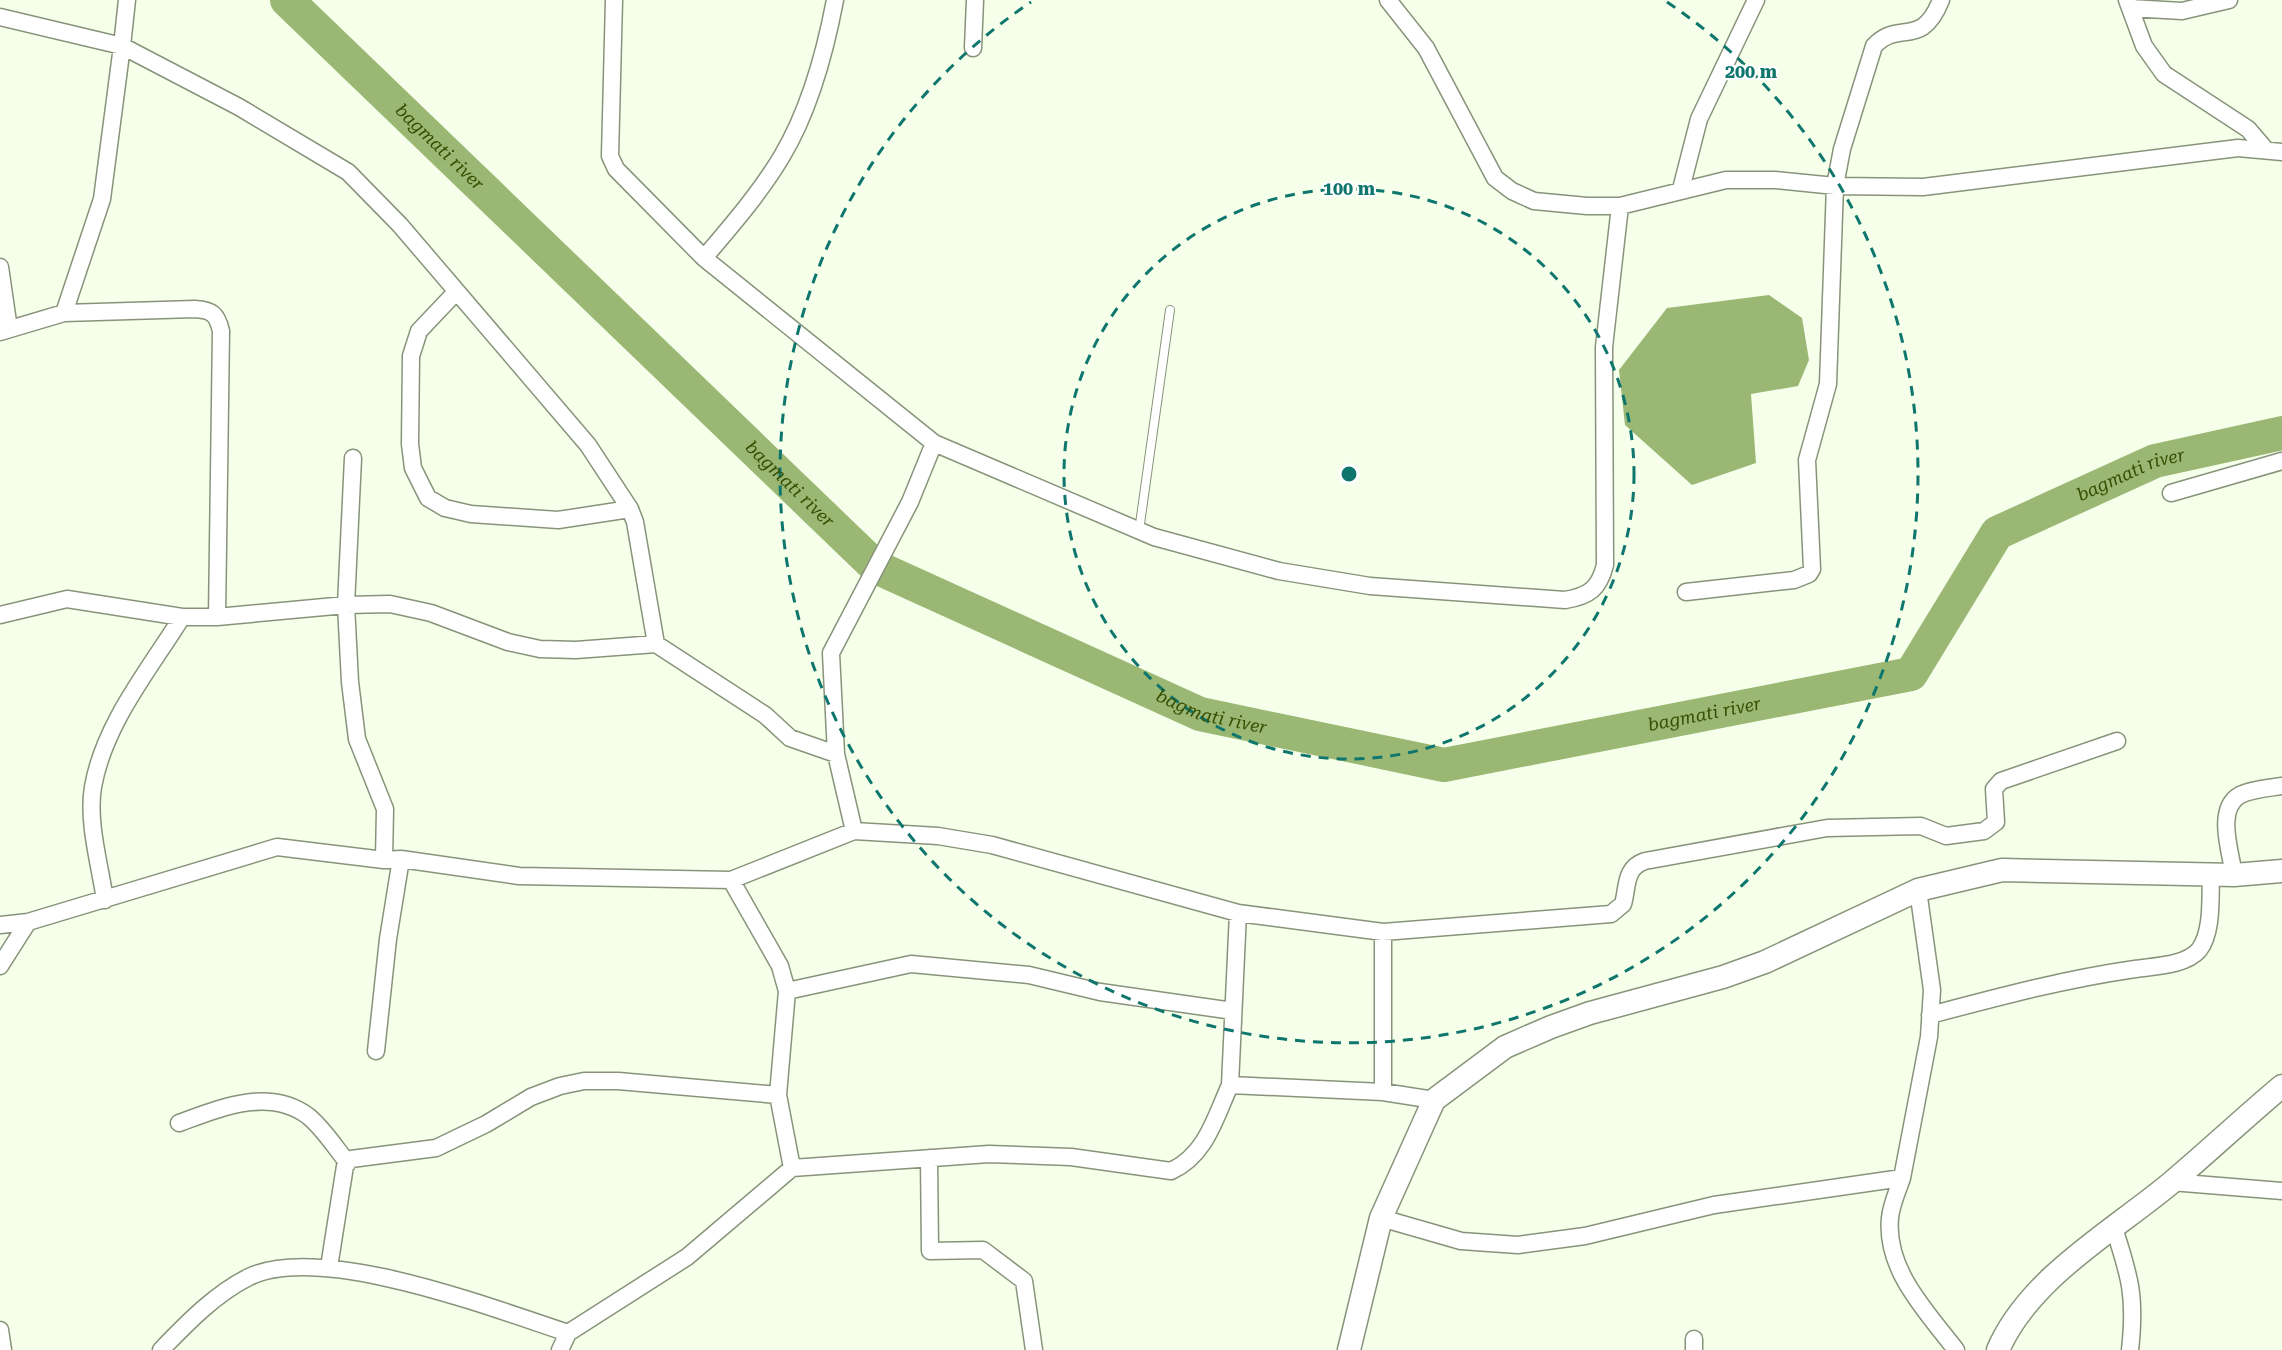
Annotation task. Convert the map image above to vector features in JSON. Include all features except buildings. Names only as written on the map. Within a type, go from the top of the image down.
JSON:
[{"type":"street","points":[[64,313],[102,199],[127,0]]},
{"type":"street","points":[[614,0],[610,156],[616,169],[704,258],[934,443],[1139,531],[1279,571],[1370,586],[1565,600],[1582,597],[1594,591],[1601,581],[1605,565],[1604,347],[1620,206]]},
{"type":"street","points":[[704,258],[752,201],[783,154],[813,85],[825,48],[835,0]]},
{"type":"street","points":[[974,48],[975,0]]},
{"type":"street","points":[[1388,0],[1426,48],[1495,178],[1512,191],[1534,201],[1587,206],[1620,206],[1681,189],[1726,180],[1775,180],[1835,186],[1923,187],[2116,161],[2238,148],[2274,151]]},
{"type":"street","points":[[1681,189],[1699,119],[1756,0]]},
{"type":"street","points":[[1686,592],[1794,580],[1809,574],[1812,569],[1807,460],[1828,384],[1835,186],[1842,149],[1874,46],[1888,36],[1926,26],[1932,21],[1941,0]]},
{"type":"street","points":[[2229,0],[2182,11],[2128,4],[2144,46],[2163,74],[2248,129],[2274,151]]},
{"type":"street","points":[[0,17],[122,46],[239,108],[348,172],[400,225],[588,445],[630,509],[635,522],[656,644]]},
{"type":"street","points":[[0,267],[4,330],[64,313],[195,309],[213,312],[217,316],[221,331],[217,617]]},
{"type":"street","points":[[456,292],[419,331],[411,356],[409,393],[412,460],[419,485],[428,498],[446,508],[471,514],[558,520],[630,509]]},
{"type":"street","points":[[854,831],[836,754],[831,653],[910,502],[934,443]]},
{"type":"street","points":[[353,458],[346,604],[350,682],[357,739],[385,809],[392,860],[388,939],[376,1051]]},
{"type":"street","points":[[2171,493],[2282,461]]},
{"type":"street","points":[[0,615],[67,599],[182,618],[217,617],[346,604],[411,607],[508,642],[540,649],[576,650],[656,644],[765,716],[790,738],[836,754]]},
{"type":"street","points":[[105,900],[94,825],[93,787],[111,732],[123,709],[182,618]]},
{"type":"street","points":[[0,925],[28,922],[277,848],[519,876],[731,880],[854,831],[938,836],[992,845],[1238,913],[1383,932],[1611,914],[1623,904],[1628,876],[1638,863],[1827,828],[1921,826],[1946,836],[1984,831],[1996,822],[1993,795],[1994,789],[2001,782],[2117,741]]},
{"type":"street","points":[[2234,875],[2227,826],[2228,811],[2241,795],[2282,786]]},
{"type":"street","points":[[1349,1350],[1381,1218],[1434,1100],[1505,1047],[1551,1027],[1641,998],[1723,977],[1765,962],[1918,890],[2002,870],[2211,875],[2282,871]]},
{"type":"street","points":[[1930,1015],[2080,977],[2160,965],[2190,957],[2203,944],[2207,933],[2211,875]]},
{"type":"street","points":[[731,880],[780,966],[787,991],[778,1095],[792,1168]]},
{"type":"street","points":[[1918,890],[1932,990],[1929,1037],[1902,1178],[1890,1218],[1891,1242],[1899,1269],[1913,1294],[1956,1350]]},
{"type":"street","points":[[560,1350],[568,1333],[687,1257],[792,1168],[989,1154],[1039,1155],[1171,1171],[1185,1164],[1206,1139],[1230,1084],[1238,913]]},
{"type":"street","points":[[0,966],[28,922]]},
{"type":"street","points":[[1383,932],[1383,1092]]},
{"type":"street","points":[[787,991],[911,964],[1029,975],[1100,993],[1233,1011]]},
{"type":"street","points":[[347,1162],[358,1158],[436,1148],[486,1124],[531,1097],[560,1086],[584,1081],[618,1081],[778,1095]]},
{"type":"street","points":[[1230,1084],[1383,1092],[1434,1100]]},
{"type":"street","points":[[1998,1350],[2021,1309],[2040,1286],[2171,1182],[2282,1086]]},
{"type":"street","points":[[180,1123],[221,1107],[271,1101],[294,1107],[310,1118],[347,1162],[329,1267]]},
{"type":"street","points":[[929,1158],[930,1251],[983,1250],[1024,1281],[1034,1350]]},
{"type":"street","points":[[1381,1218],[1461,1241],[1518,1245],[1585,1236],[1714,1205],[1902,1178]]},
{"type":"street","points":[[2171,1182],[2282,1191]]},
{"type":"street","points":[[2114,1228],[2132,1284],[2134,1317],[2130,1350]]},
{"type":"street","points":[[161,1350],[226,1292],[249,1277],[271,1270],[329,1267],[442,1292],[568,1333]]},
{"type":"street","points":[[0,1330],[3,1350]]},
{"type":"lane","points":[[1139,531],[1170,310]]},
{"type":"shaded area","points":[[1769,295],[1802,318],[1809,360],[1798,386],[1751,394],[1756,463],[1692,485],[1625,425],[1619,370],[1667,308]]},
{"type":"waterway","name":"bagmati river","points":[[287,0],[876,567],[1200,714],[1444,765],[1911,674],[1997,533],[2155,461],[2282,433]]}]
